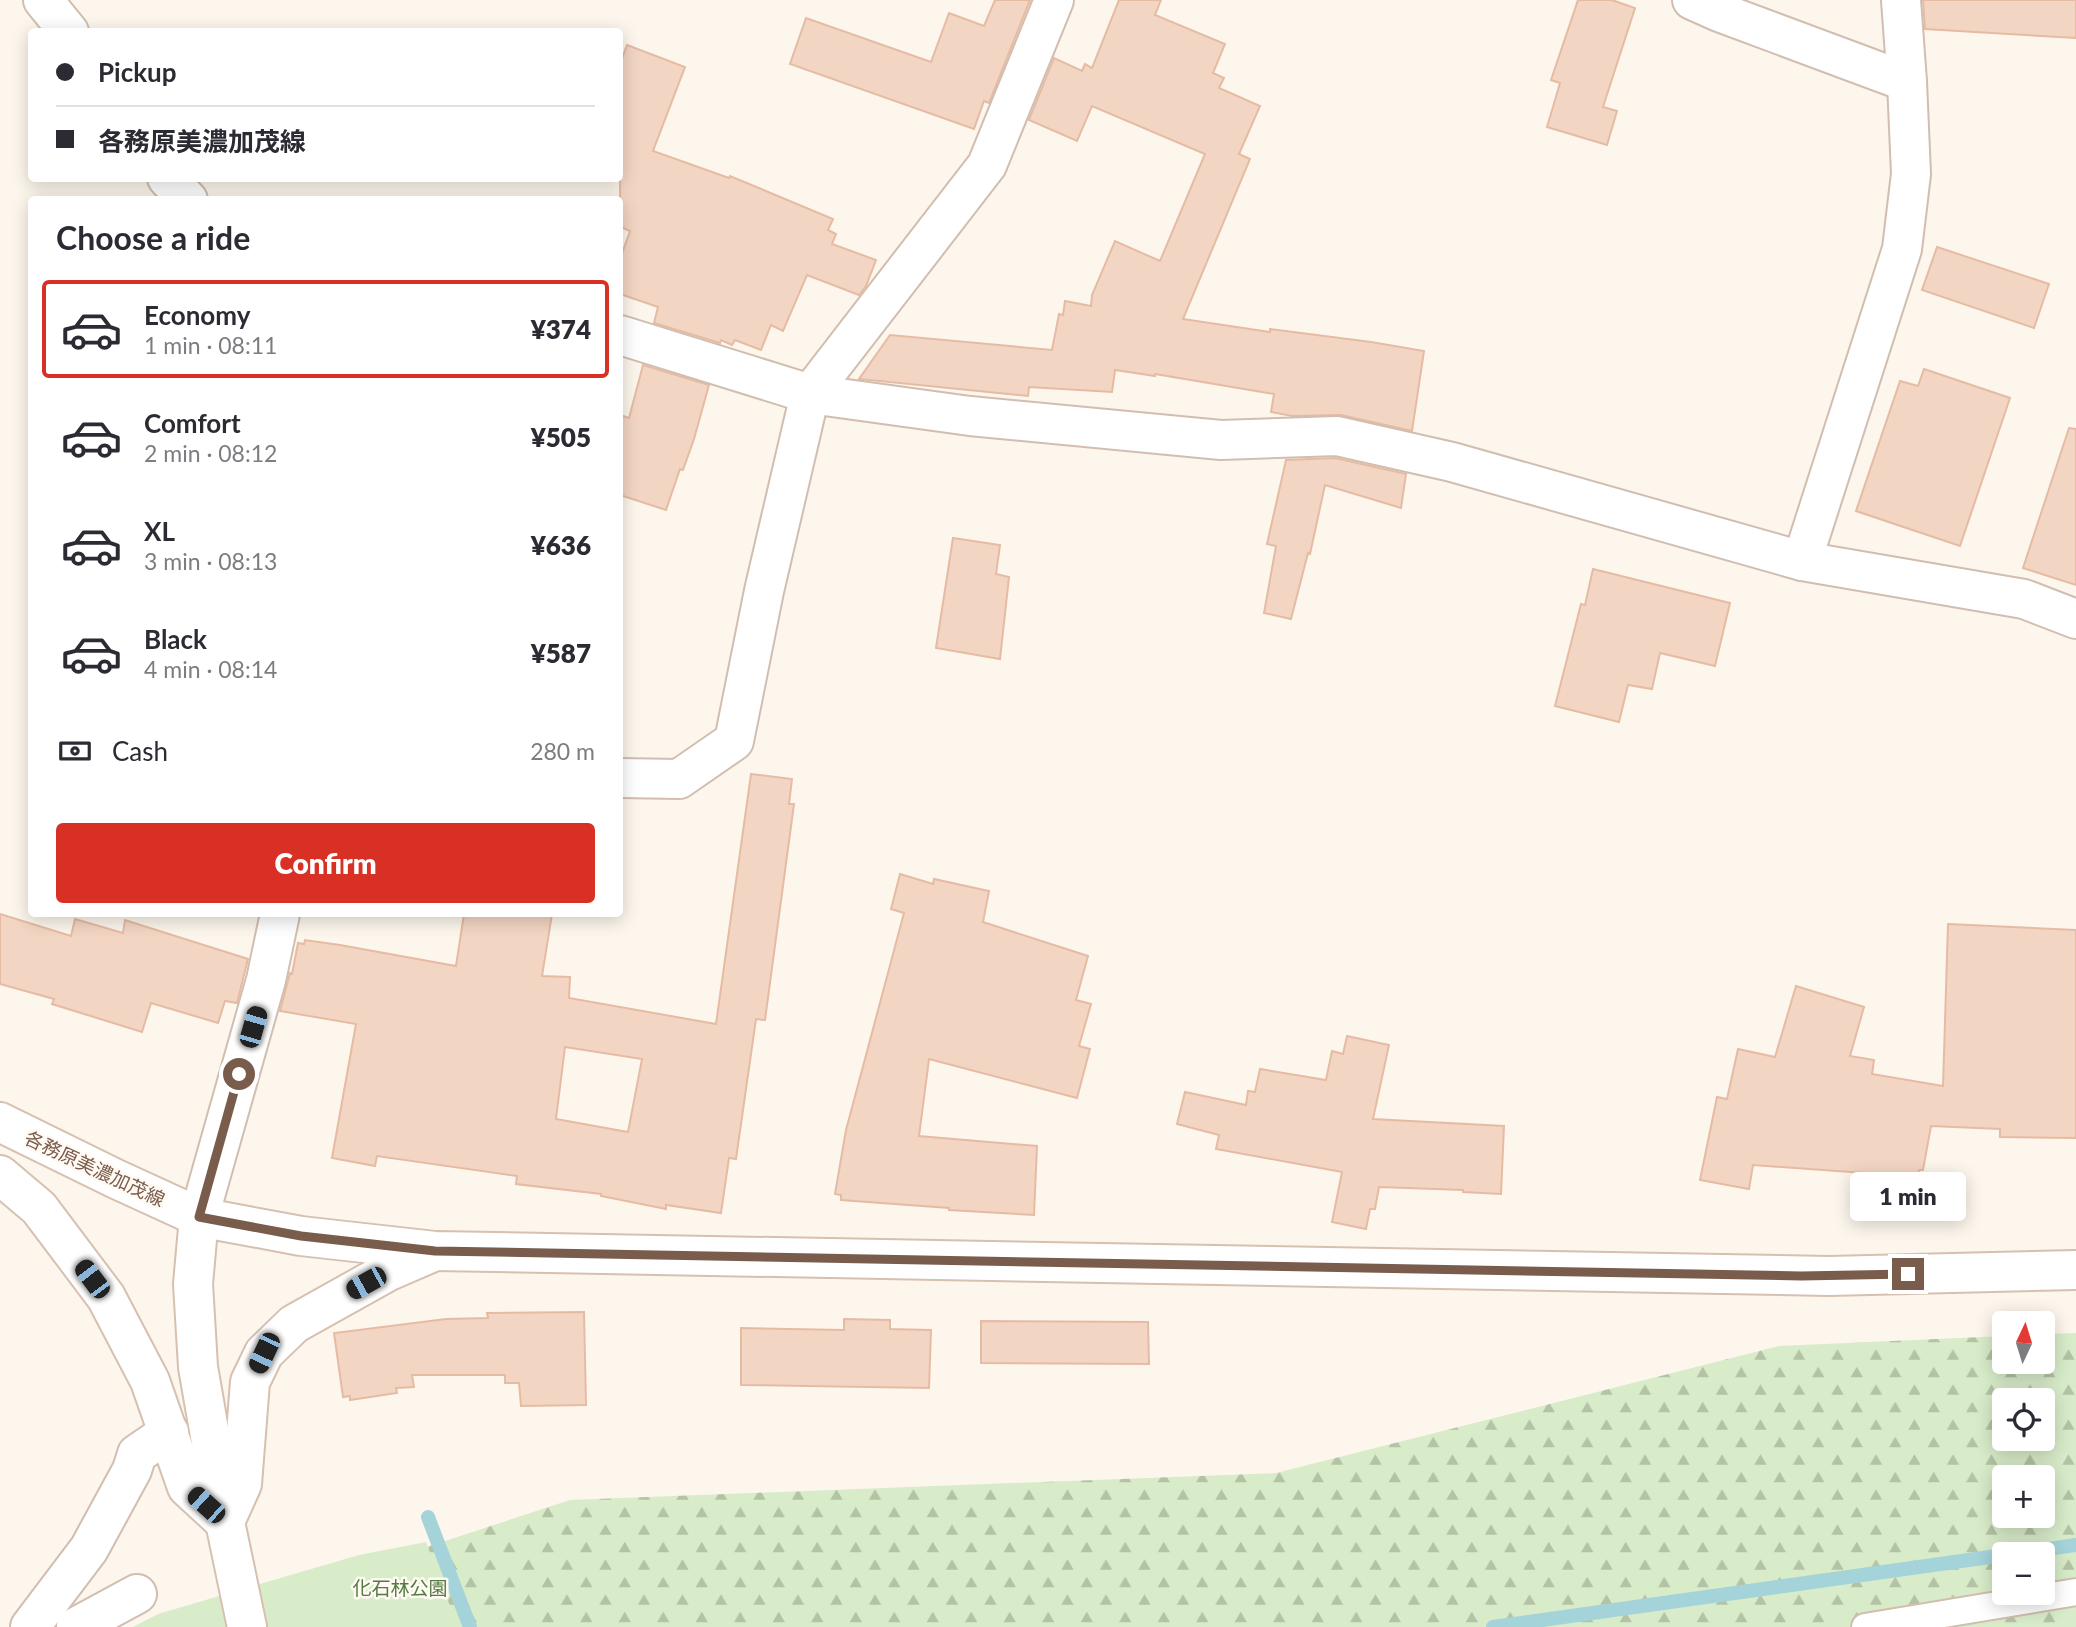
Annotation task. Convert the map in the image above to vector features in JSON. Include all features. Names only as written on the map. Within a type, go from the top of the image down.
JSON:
[{"type":"street","points":[[43,0],[66,28]]},
{"type":"street","points":[[623,778],[679,779],[734,741],[764,591],[810,394],[987,165],[1054,0]]},
{"type":"street","points":[[1692,0],[1908,82]]},
{"type":"street","points":[[1802,561],[1902,249],[1910,174],[1908,82],[1901,0]]},
{"type":"street","points":[[171,182],[184,196]]},
{"type":"street","points":[[623,336],[810,394],[970,416],[1221,440],[1338,436],[1452,462],[1802,561],[2024,599],[2076,619]]},
{"type":"street","points":[[245,1619],[198,1367],[193,1284],[199,1217],[266,980],[279,917]]},
{"type":"street","name":"各務原美濃加茂線","points":[[0,1122],[199,1217],[301,1236],[435,1251],[1829,1276],[2076,1269]]},
{"type":"street","points":[[0,1175],[39,1208],[106,1297],[150,1381],[187,1488],[225,1522]]},
{"type":"street","points":[[225,1522],[242,1484],[250,1382],[264,1353],[294,1324],[389,1271],[435,1251]]},
{"type":"street","points":[[30,1627],[89,1549],[132,1470],[137,1454],[169,1432]]},
{"type":"street","points":[[76,1627],[137,1594]]},
{"type":"lane","points":[[1865,1627],[2076,1592]]},
{"type":"green space","points":[[2076,1333],[2076,1627],[316,1627],[308,1586],[570,1500],[1276,1473],[1779,1346],[1992,1337],[1992,1374],[2055,1374],[2055,1334]]},
{"type":"green space","name":"化石林公園","points":[[426,1542],[458,1627],[133,1627],[158,1614],[359,1555]]},
{"type":"building","points":[[995,0],[1030,0],[989,103],[984,101],[974,129],[790,64],[806,18],[931,62],[949,13],[984,26]]},
{"type":"building","points":[[1119,0],[1161,0],[1155,15],[1225,44],[1213,73],[1224,78],[1219,88],[1260,106],[1239,154],[1250,159],[1183,319],[1424,351],[1412,431],[1341,415],[1292,416],[1271,412],[1274,394],[1115,370],[1112,392],[1029,387],[1028,396],[859,379],[890,335],[1052,350],[1059,314],[1063,315],[1065,301],[1091,306],[1092,295],[1115,241],[1160,261],[1205,154],[1092,106],[1077,141],[1029,120],[1054,58],[1082,71],[1085,64],[1092,68]]},
{"type":"building","points":[[1578,0],[1612,0],[1635,8],[1603,107],[1617,111],[1607,145],[1547,127],[1560,83],[1551,80]]},
{"type":"building","points":[[1923,0],[2076,0],[2076,38],[1925,29]]},
{"type":"building","points":[[627,45],[685,67],[653,151],[729,178],[730,176],[833,219],[828,230],[836,234],[832,244],[876,260],[866,286],[859,295],[807,275],[783,331],[771,325],[761,350],[735,340],[732,345],[721,340],[720,343],[654,323],[658,307],[623,295],[623,251],[630,231],[623,228],[623,196],[620,196],[620,182],[623,182],[623,56]]},
{"type":"building","points":[[1937,247],[2049,284],[2034,328],[1922,290]]},
{"type":"building","points":[[643,365],[709,385],[694,439],[666,510],[623,496],[623,416],[629,418]]},
{"type":"building","points":[[1924,369],[2010,398],[1960,546],[1856,511],[1900,381],[1918,386]]},
{"type":"building","points":[[2069,428],[2076,429],[2076,585],[2023,568]]},
{"type":"building","points":[[1335,458],[1406,474],[1401,508],[1325,485],[1310,554],[1308,553],[1291,619],[1264,613],[1276,546],[1267,544],[1286,460]]},
{"type":"building","points":[[953,538],[1000,545],[996,574],[1009,577],[1000,659],[936,648]]},
{"type":"building","points":[[1593,569],[1730,603],[1715,666],[1660,653],[1652,689],[1628,685],[1619,722],[1555,706],[1581,604],[1585,605]]},
{"type":"building","points":[[751,774],[792,779],[789,804],[794,804],[765,1020],[756,1019],[736,1159],[729,1158],[721,1213],[666,1205],[666,1209],[601,1194],[516,1184],[517,1176],[377,1156],[375,1166],[332,1158],[356,1024],[280,1011],[290,973],[292,974],[298,943],[304,944],[305,940],[340,945],[456,966],[464,917],[552,917],[542,976],[570,977],[569,998],[716,1024]],"holes":[[[565,1047],[642,1059],[628,1132],[556,1119]]]},
{"type":"building","points":[[900,874],[933,884],[934,879],[989,891],[983,922],[1088,956],[1076,1000],[1091,1004],[1079,1046],[1090,1049],[1077,1098],[929,1059],[919,1136],[1037,1146],[1034,1215],[841,1200],[841,1195],[835,1194],[846,1130],[904,913],[891,909]]},
{"type":"building","points":[[0,914],[71,936],[75,919],[123,933],[125,920],[248,959],[237,1003],[225,1001],[218,1023],[151,1003],[142,1032],[52,1004],[54,999],[0,984]]},
{"type":"building","points":[[1948,924],[2076,930],[2076,1138],[2000,1137],[2000,1129],[1931,1126],[1923,1170],[1919,1170],[1912,1214],[1859,1206],[1864,1173],[1753,1165],[1749,1189],[1700,1180],[1717,1097],[1727,1099],[1738,1049],[1775,1057],[1796,986],[1864,1007],[1850,1056],[1874,1060],[1872,1074],[1943,1086]]},
{"type":"building","points":[[1347,1036],[1389,1045],[1373,1119],[1504,1126],[1501,1194],[1379,1187],[1375,1209],[1370,1209],[1366,1229],[1332,1222],[1342,1172],[1216,1149],[1219,1135],[1177,1124],[1185,1092],[1246,1105],[1248,1091],[1255,1092],[1260,1069],[1326,1080],[1332,1051],[1343,1054]]},
{"type":"building","points":[[584,1312],[586,1405],[521,1406],[519,1383],[505,1383],[505,1375],[412,1375],[414,1387],[396,1388],[397,1393],[350,1400],[350,1396],[343,1397],[334,1333],[446,1319],[488,1318],[487,1313]]},
{"type":"building","points":[[844,1319],[890,1320],[890,1329],[931,1330],[929,1388],[741,1385],[741,1328],[844,1330]]},
{"type":"building","points":[[981,1321],[1148,1322],[1149,1364],[981,1363]]},
{"type":"waterway","points":[[428,1517],[470,1627]]},
{"type":"waterway","points":[[2055,1548],[2076,1545]]},
{"type":"waterway","points":[[1493,1627],[1992,1557]]},
{"type":"route","points":[[239,1074],[199,1217],[301,1236],[435,1251],[1801,1276],[1908,1274]]}]
